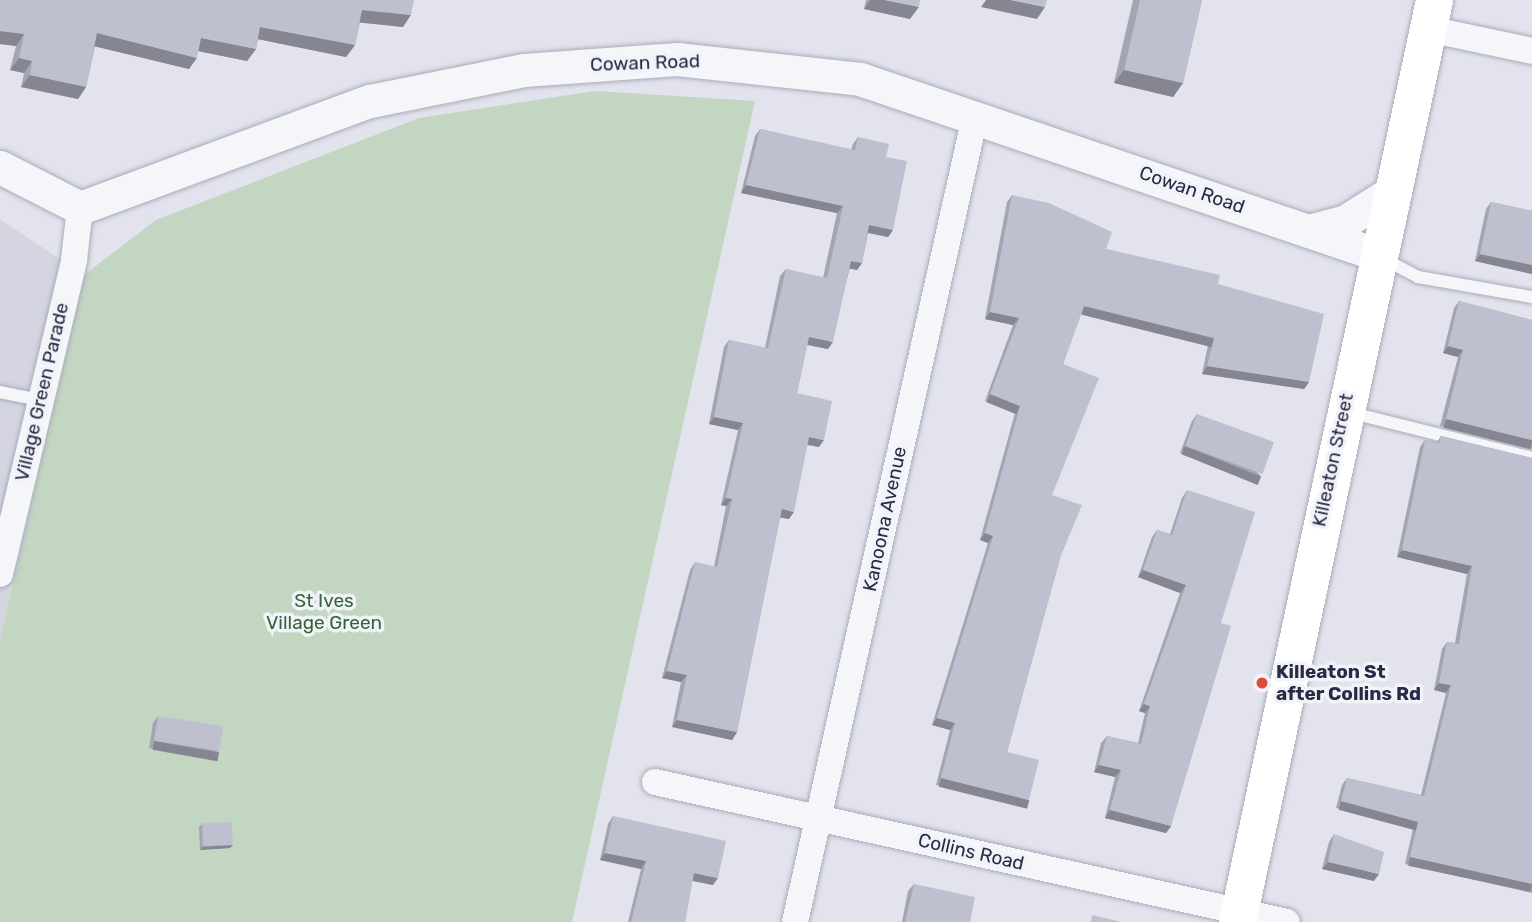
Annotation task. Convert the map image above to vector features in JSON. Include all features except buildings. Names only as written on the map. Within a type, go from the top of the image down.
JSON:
[{"type":"main road","name":"Killeaton Street","points":[[1239,917],[1376,254],[1431,15]]},
{"type":"street","points":[[1431,15],[1532,51]]},
{"type":"street","name":"Cowan Road","points":[[80,208],[370,101],[524,70],[677,59],[860,79],[1376,254]]},
{"type":"street","name":"Kanoona Avenue","points":[[795,922],[975,117]]},
{"type":"street","points":[[0,167],[80,208]]},
{"type":"street","points":[[1309,230],[1346,221],[1390,193]]},
{"type":"street","name":"Village Green Parade","points":[[0,574],[74,260],[80,208]]},
{"type":"street","name":"Collins Road","points":[[655,782],[818,817],[1239,917],[1287,922]]},
{"type":"lane","points":[[1376,254],[1410,275],[1532,297]]},
{"type":"lane","points":[[0,392],[40,400]]},
{"type":"lane","points":[[1344,412],[1532,458]]},
{"type":"shaded area","points":[[0,219],[84,275],[0,639]]},
{"type":"green space","name":"St Ives Village Green","points":[[595,91],[755,101],[572,922],[0,922],[0,639],[84,275],[156,220],[419,118]]},
{"type":"place","name":"Killeaton St after Collins Rd","points":[[1262,683]]}]
